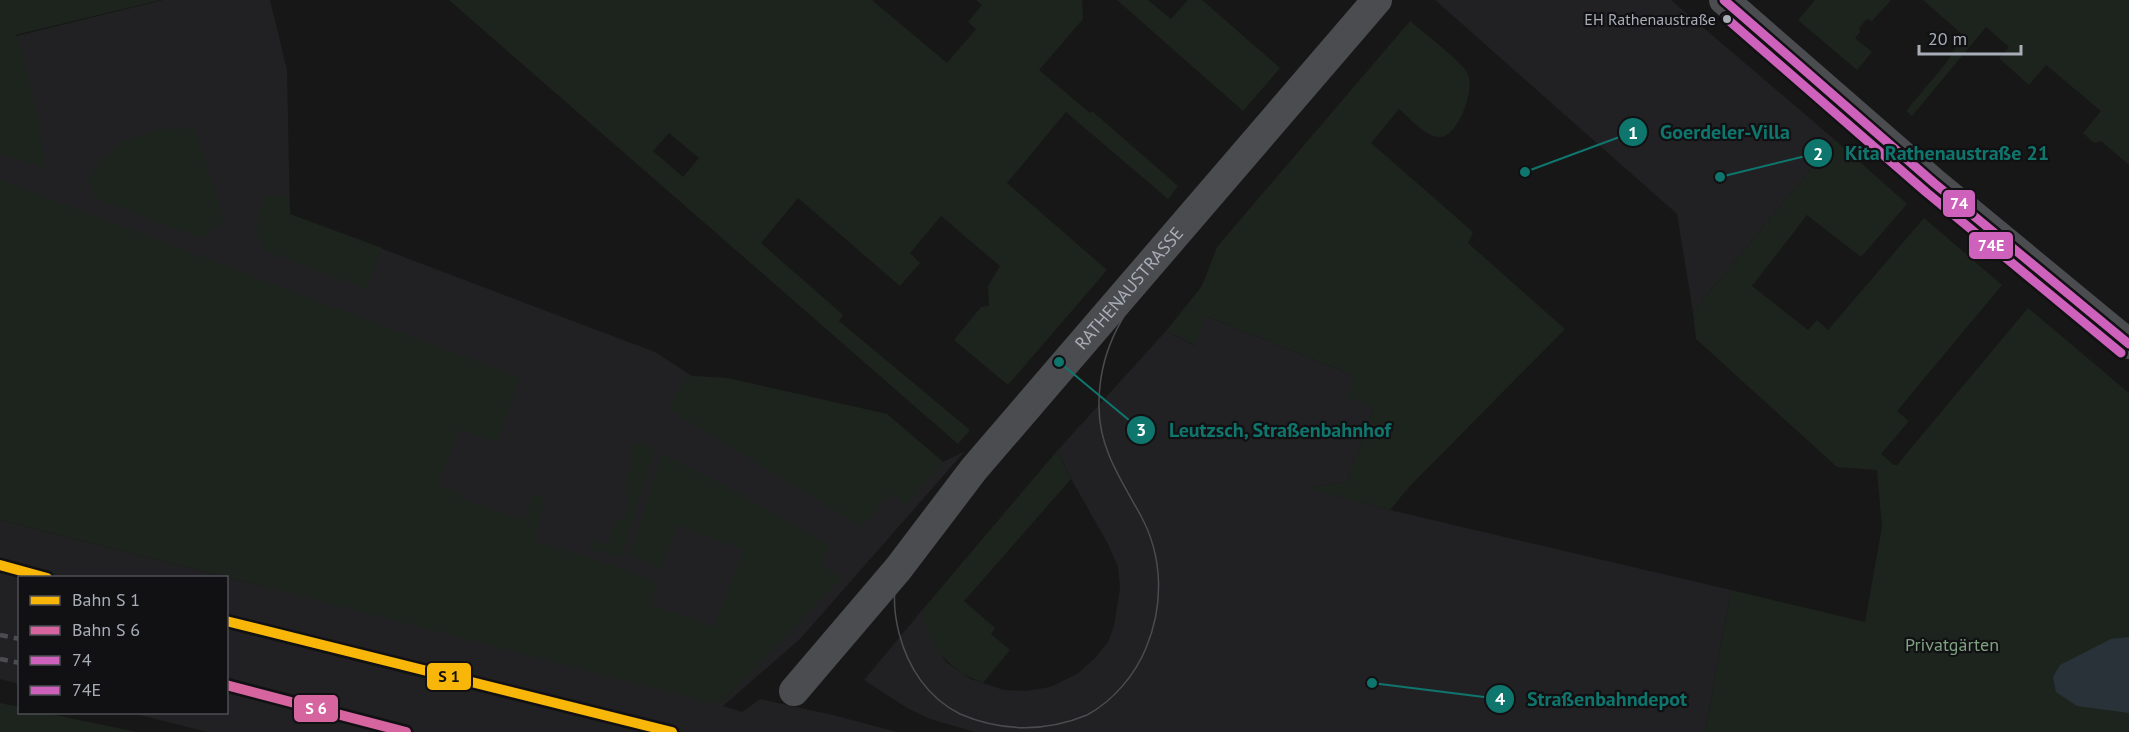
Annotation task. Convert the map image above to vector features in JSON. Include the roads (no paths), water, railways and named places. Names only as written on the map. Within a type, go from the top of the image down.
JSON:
[{"type":"street","name":"RATHENAUSTRASSE","points":[[794,691],[898,569],[974,469],[1377,0]]},
{"type":"street","points":[[1724,0],[1934,183],[2129,344]]},
{"type":"tram line","points":[[1152,275],[1130,305],[1107,352],[1102,369],[1099,407],[1107,451],[1141,516],[1154,548],[1158,598],[1152,632],[1146,648],[1136,668],[1114,695],[1097,709],[1071,721],[1040,727],[1008,727],[960,714],[938,700],[921,681],[908,658],[899,633],[895,608],[895,586],[899,566],[917,529],[944,494],[1368,0]]},
{"type":"tram line","points":[[1148,280],[1387,0]]},
{"type":"tram line","points":[[997,441],[1030,417],[1117,316]]},
{"type":"railway","points":[[0,635],[18,639]]},
{"type":"railway","points":[[0,659],[18,663]]},
{"type":"railway","points":[[228,685],[235,687]]},
{"type":"place","name":"EH Rathenaustraße","points":[[1727,19]]},
{"type":"place","name":"Goerdeler-Villa","points":[[1525,172]]},
{"type":"place","name":"Kita Rathenaustraße 21","points":[[1720,177]]},
{"type":"place","name":"Leutzsch, Straßenbahnhof","points":[[1059,362]]},
{"type":"place","name":"Straßenbahndepot","points":[[1372,683]]},
{"type":"park label","name":"Privatgärten","points":[[1952,645]]}]
